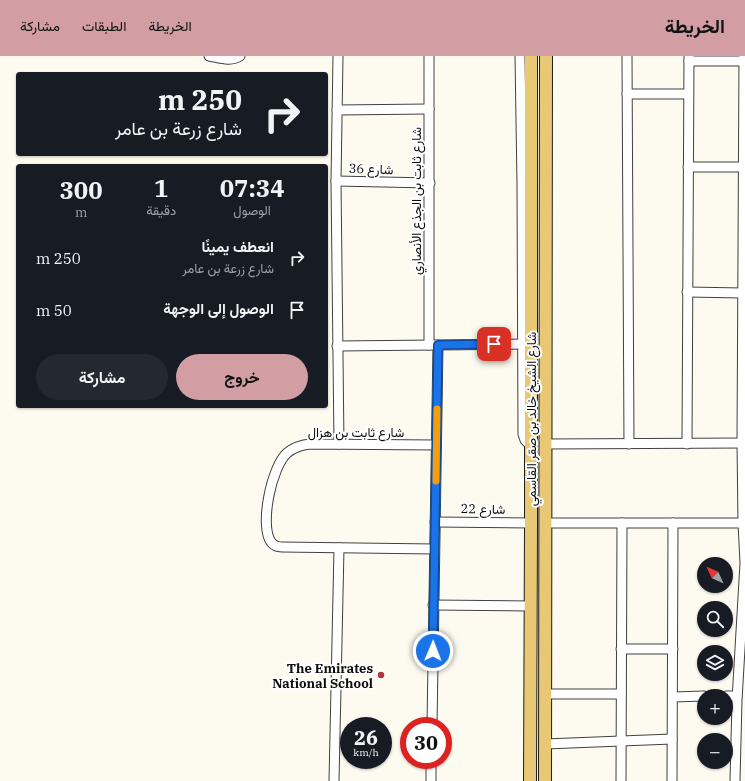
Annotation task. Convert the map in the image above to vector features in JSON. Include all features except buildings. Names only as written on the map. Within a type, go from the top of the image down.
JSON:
[{"type":"main road","name":"شارع الشيخ خالد بن صقر القاسمي","points":[[545,781],[546,56]]},
{"type":"main road","name":"شارع الشيخ خالد بن صقر القاسمي","points":[[526,58],[527,344],[531,446],[530,781]]},
{"type":"main road","points":[[530,740],[534,753],[535,766],[540,769],[545,764]]},
{"type":"street","points":[[209,56],[230,60],[240,56]]},
{"type":"street","points":[[338,56],[336,180],[339,444]]},
{"type":"street","name":"شارع ثابت بن الجذع الأنصاري","points":[[430,56],[430,183],[436,445],[432,717]]},
{"type":"street","points":[[627,56],[629,444]]},
{"type":"street","points":[[687,444],[689,58],[744,58],[743,523],[745,563],[740,699],[740,745],[735,781]]},
{"type":"street","points":[[627,94],[688,94]]},
{"type":"street","points":[[337,110],[429,109]]},
{"type":"street","points":[[688,167],[743,167]]},
{"type":"street","name":"شارع 36","points":[[336,180],[430,183]]},
{"type":"street","points":[[687,292],[743,293]]},
{"type":"street","points":[[338,346],[527,344]]},
{"type":"street","points":[[545,444],[743,443]]},
{"type":"street","name":"شارع ثابت بن هزال","points":[[339,548],[282,547],[276,546],[272,543],[268,534],[267,509],[272,484],[281,460],[286,453],[301,445],[436,445]]},
{"type":"street","name":"شارع 22","points":[[435,522],[531,523]]},
{"type":"street","points":[[545,523],[743,523]]},
{"type":"street","points":[[621,781],[622,523]]},
{"type":"street","points":[[672,781],[673,523]]},
{"type":"street","points":[[334,781],[339,548],[434,549]]},
{"type":"street","points":[[434,606],[531,606]]},
{"type":"street","points":[[621,649],[673,648]]},
{"type":"street","points":[[545,694],[621,694]]},
{"type":"street","points":[[673,696],[697,696]]},
{"type":"street","points":[[545,744],[672,739]]},
{"type":"street","points":[[431,769],[431,781]]},
{"type":"slow traffic","points":[[436,481],[437,409]]},
{"type":"place","name":"The Emirates National School","points":[[381,675]]},
{"type":"route","points":[[433,651],[438,345],[494,344]]}]
